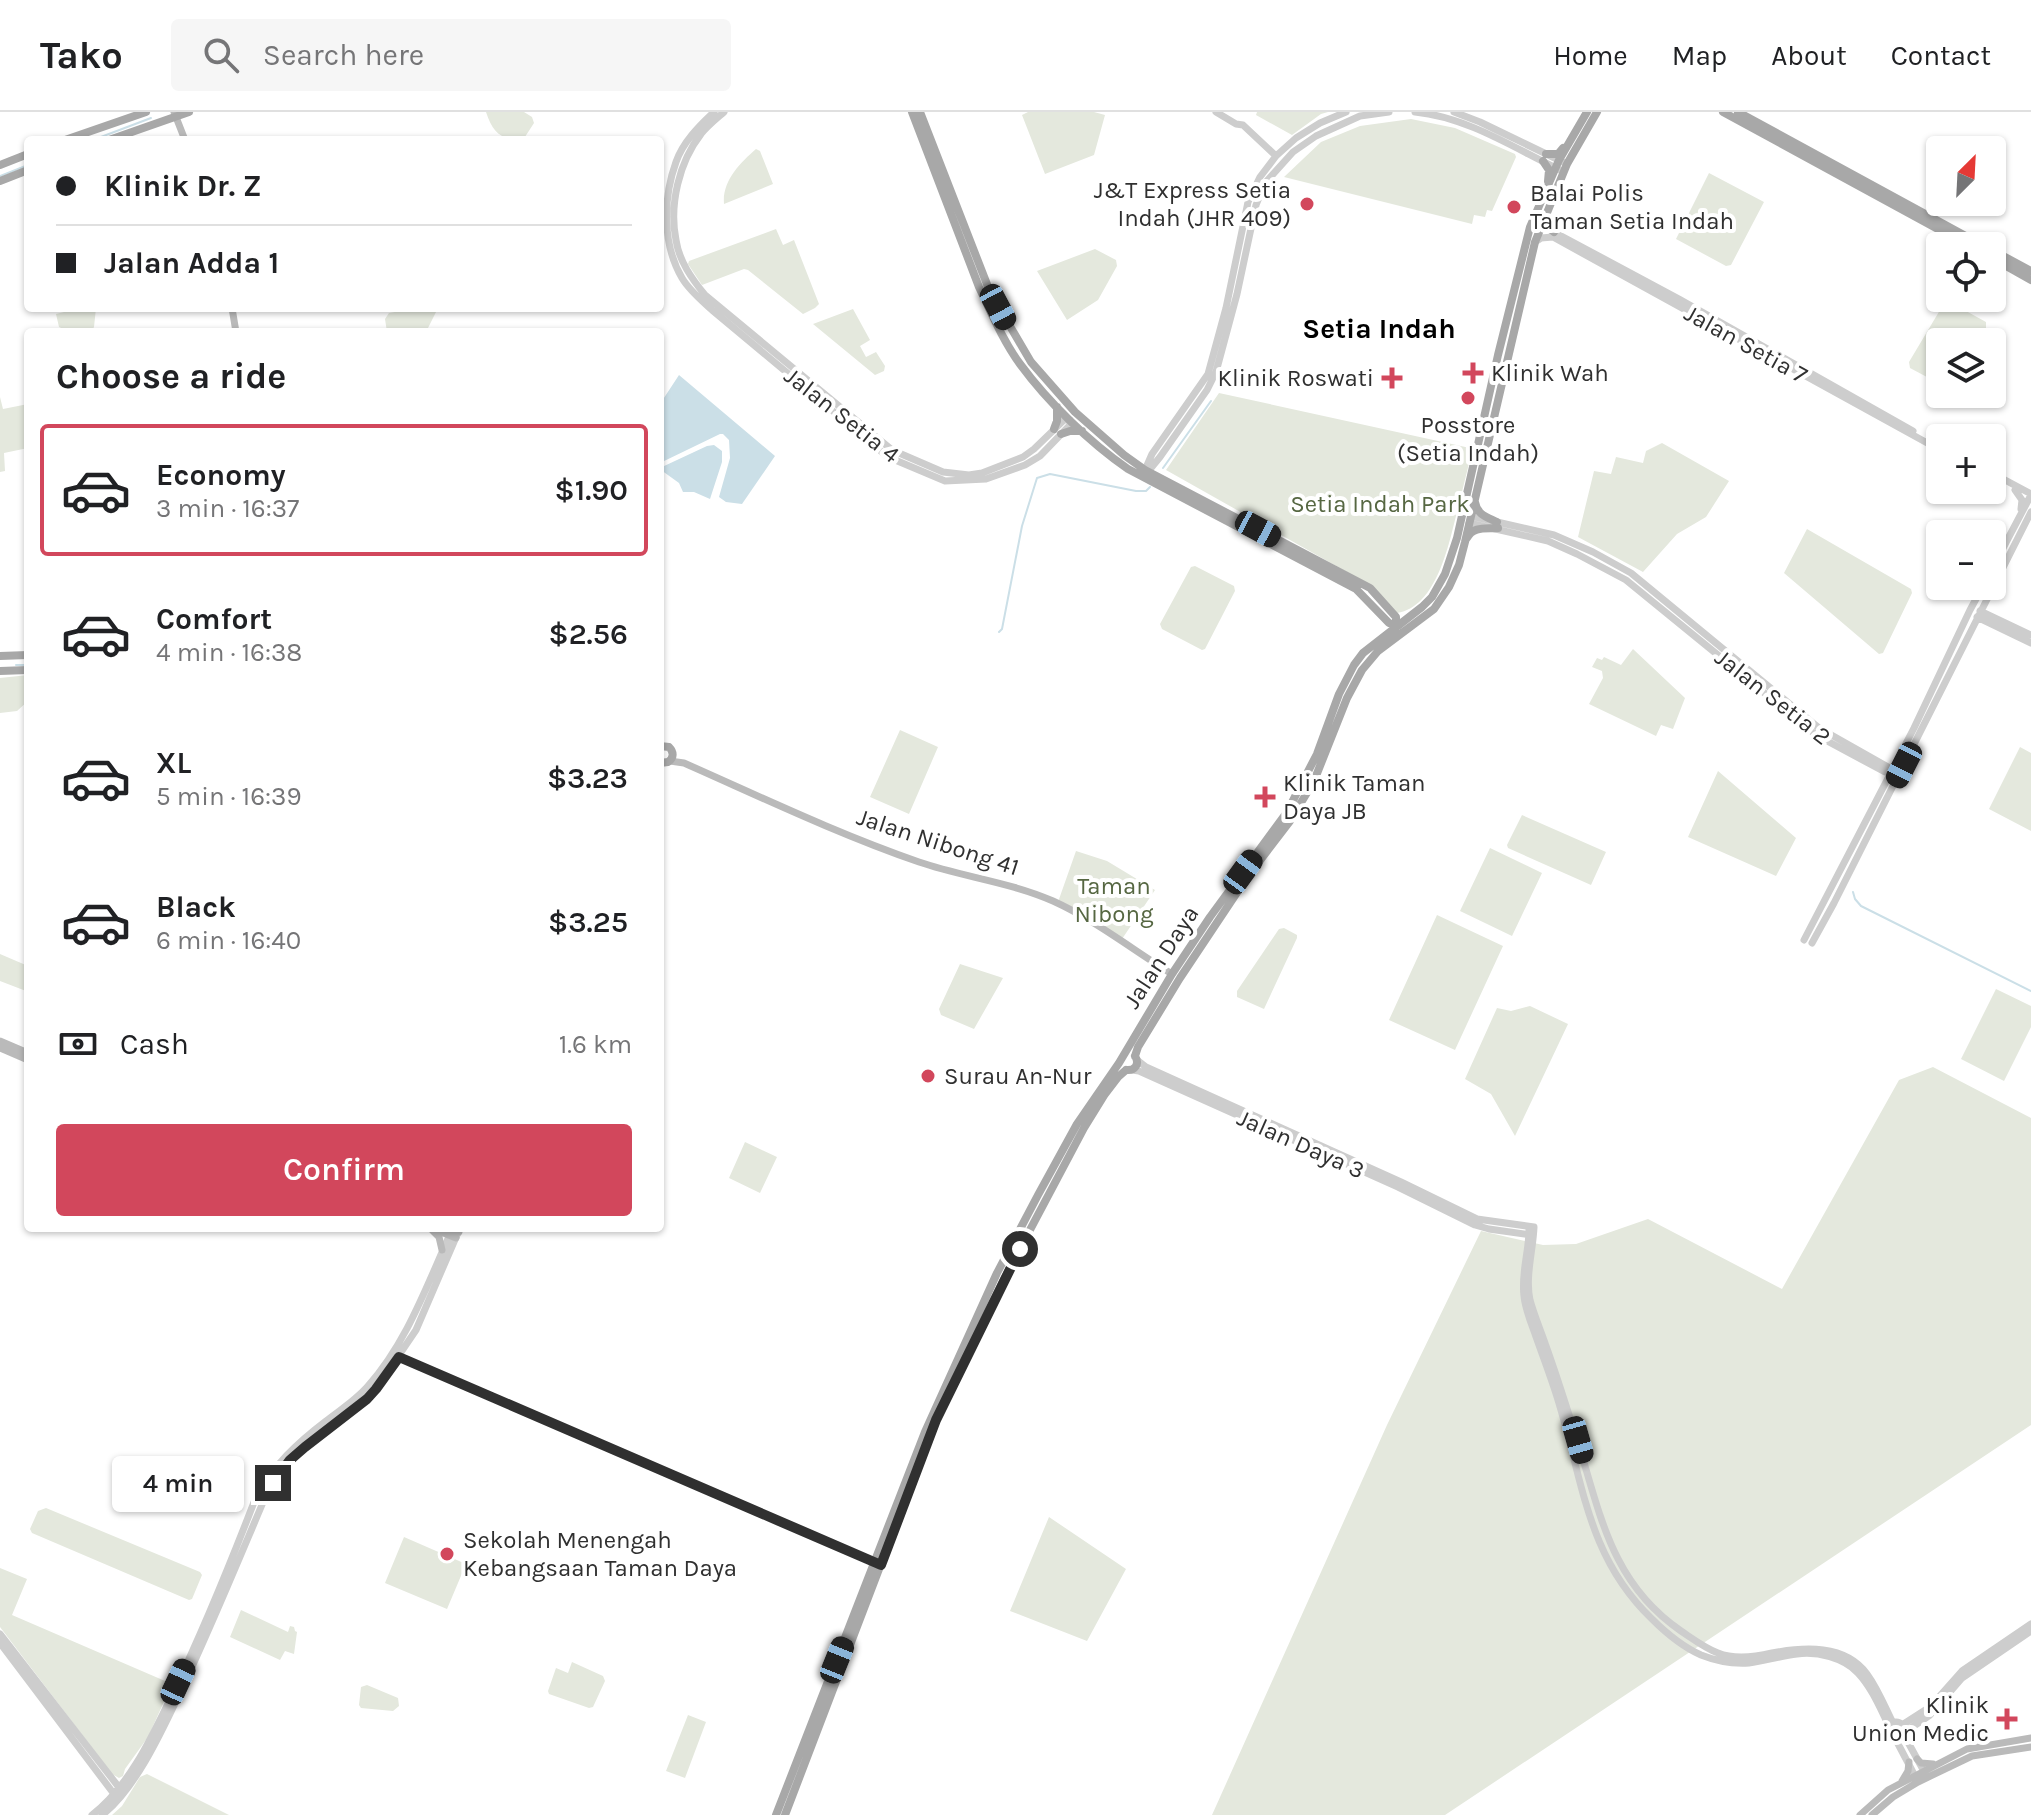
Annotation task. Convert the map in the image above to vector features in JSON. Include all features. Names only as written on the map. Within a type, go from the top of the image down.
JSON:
[{"type":"main road","points":[[77,136],[146,112]]},
{"type":"main road","points":[[119,136],[175,114],[189,112]]},
{"type":"main road","points":[[912,112],[979,287],[1021,365],[1057,407],[1114,459],[1179,495]]},
{"type":"main road","points":[[920,112],[990,292],[1031,362],[1075,412],[1145,470],[1370,588],[1387,614],[1389,623],[1408,626],[1418,616]]},
{"type":"main road","name":"Jalan Daya","points":[[1541,225],[1570,142],[1587,112]]},
{"type":"main road","name":"Jalan Daya","points":[[1461,540],[1488,447],[1530,242],[1530,227],[1548,186],[1597,112]]},
{"type":"main road","points":[[1723,112],[1943,232]]},
{"type":"main road","points":[[1738,112],[1958,232]]},
{"type":"main road","points":[[175,114],[183,136]]},
{"type":"main road","points":[[1548,186],[1549,170],[1545,158],[1558,154],[1570,142]]},
{"type":"main road","points":[[0,165],[24,156]]},
{"type":"main road","points":[[0,181],[24,172]]},
{"type":"main road","points":[[1546,212],[1545,224],[1554,235]]},
{"type":"main road","points":[[1530,242],[1533,231],[1541,225]]},
{"type":"main road","name":"Jalan Daya","points":[[1136,1058],[1138,1047],[1180,978],[1306,795],[1362,670],[1378,651],[1418,616],[1434,609],[1449,587],[1459,565],[1465,501],[1498,355],[1530,242]]},
{"type":"main road","points":[[2006,258],[2031,271]]},
{"type":"main road","points":[[2006,266],[2031,280]]},
{"type":"main road","points":[[992,313],[1006,322]]},
{"type":"main road","points":[[1006,322],[1003,331],[1007,342]]},
{"type":"main road","points":[[1506,364],[1498,355],[1509,346]]},
{"type":"main road","points":[[1048,381],[1070,420]]},
{"type":"main road","points":[[1057,407],[1058,432],[1082,431]]},
{"type":"main road","points":[[1070,420],[1105,438]]},
{"type":"main road","points":[[1114,459],[1137,471],[1145,470]]},
{"type":"main road","points":[[1145,470],[1150,478],[1240,530],[1356,589],[1387,614],[1418,616]]},
{"type":"main road","points":[[1476,494],[1476,509],[1498,525]]},
{"type":"main road","points":[[1465,501],[1469,519]]},
{"type":"main road","points":[[1461,540],[1474,530],[1498,525]]},
{"type":"main road","points":[[1381,639],[1387,614]]},
{"type":"main road","points":[[1378,651],[1395,632],[1396,626]]},
{"type":"main road","name":"Jalan Daya","points":[[785,1815],[925,1432],[997,1273],[1077,1124],[1210,917],[1287,812],[1309,770],[1354,665],[1363,653],[1396,626]]},
{"type":"main road","points":[[0,656],[24,655]]},
{"type":"main road","points":[[0,671],[24,670]]},
{"type":"main road","points":[[664,746],[673,751],[665,761]]},
{"type":"main road","name":"Jalan Nibong 41","points":[[665,761],[684,763],[870,844],[922,863],[1053,901],[1172,974]]},
{"type":"main road","points":[[0,1041],[24,1051]]},
{"type":"main road","points":[[0,1048],[24,1058]]},
{"type":"main road","points":[[1128,1053],[1136,1058],[1136,1066],[1129,1070],[1121,1066],[1121,1058],[1128,1053]]},
{"type":"main road","name":"Jalan Daya","points":[[776,1815],[936,1420],[1005,1277],[1084,1128],[1111,1085],[1129,1070]]},
{"type":"main road","points":[[435,1232],[442,1250]]},
{"type":"main road","points":[[1901,1783],[1913,1760],[1927,1765],[1976,1747],[2031,1738]]},
{"type":"main road","points":[[1925,1774],[1972,1756],[2031,1747]]},
{"type":"main road","points":[[1872,1815],[1939,1762]]},
{"type":"main road","points":[[1860,1815],[1888,1790],[1917,1779]]},
{"type":"street","name":"Jalan Setia 4","points":[[714,112],[697,128],[676,161],[667,204],[669,241],[675,262],[682,278],[698,297],[888,457],[945,481],[986,479],[1035,460],[1058,432]]},
{"type":"street","name":"Jalan Setia 4","points":[[724,112],[702,132],[690,151],[674,204],[676,241],[689,274],[705,295],[892,450],[943,472],[969,475],[994,469],[1023,457],[1070,425],[1070,420]]},
{"type":"street","points":[[1216,112],[1243,125],[1275,159]]},
{"type":"street","points":[[1267,174],[1320,123],[1346,112]]},
{"type":"street","points":[[1145,470],[1151,468],[1208,374],[1233,279],[1248,202],[1275,159],[1335,126],[1360,116],[1389,112]]},
{"type":"street","points":[[1415,112],[1461,122],[1562,166]]},
{"type":"street","points":[[1454,112],[1480,122],[1545,158]]},
{"type":"street","points":[[1267,150],[1290,149]]},
{"type":"street","points":[[1128,458],[1136,461],[1156,456],[1215,376],[1256,205],[1265,183],[1267,150]]},
{"type":"street","name":"Jalan Setia 7","points":[[1541,225],[1554,235],[1679,299],[1926,440]]},
{"type":"street","points":[[1530,242],[1554,235]]},
{"type":"street","points":[[1233,279],[1237,294]]},
{"type":"street","points":[[1226,308],[1237,294]]},
{"type":"street","points":[[1156,456],[1160,473],[1170,482]]},
{"type":"street","points":[[2006,483],[2031,496],[2006,542]]},
{"type":"street","points":[[2016,488],[2031,486]]},
{"type":"street","points":[[2016,488],[2022,500],[2019,517]]},
{"type":"street","points":[[2006,560],[2031,511]]},
{"type":"street","name":"Jalan Setia 2","points":[[1469,519],[1560,538],[1631,573],[1850,750]]},
{"type":"street","name":"Jalan Setia 2","points":[[1498,525],[1574,551],[1626,580],[1816,735],[1888,767],[1892,772]]},
{"type":"street","points":[[1560,538],[1574,551],[1593,552]]},
{"type":"street","points":[[1872,819],[1977,600]]},
{"type":"street","points":[[1977,614],[1978,600]]},
{"type":"street","points":[[1809,939],[1918,737],[1985,600]]},
{"type":"street","points":[[1988,600],[1986,606],[1997,623],[2031,643]]},
{"type":"street","points":[[1956,642],[1972,614],[2031,635]]},
{"type":"street","points":[[1968,635],[1975,625],[1997,623]]},
{"type":"street","points":[[1892,772],[1902,766],[1918,737]]},
{"type":"street","points":[[1850,750],[1886,762],[1897,756],[1905,745]]},
{"type":"street","points":[[1850,750],[1882,777],[1872,819]]},
{"type":"street","name":"Jalan Daya 3","points":[[1136,1058],[1146,1067],[1401,1182],[1470,1219]]},
{"type":"street","name":"Jalan Daya 3","points":[[1129,1070],[1139,1071],[1470,1219]]},
{"type":"street","points":[[1470,1219],[1531,1231]]},
{"type":"street","points":[[1470,1219],[1482,1227],[1507,1232],[1531,1231]]},
{"type":"street","points":[[1531,1231],[1523,1275],[1524,1302],[1557,1396],[1595,1531],[1611,1568],[1626,1591],[1661,1628],[1702,1655],[1732,1663],[1748,1663],[1808,1653],[1847,1665],[1864,1680],[1891,1724]]},
{"type":"street","points":[[1531,1231],[1530,1300],[1578,1440],[1599,1515],[1623,1570],[1636,1590],[1673,1625],[1719,1654],[1750,1657],[1819,1649],[1851,1660],[1869,1676],[1891,1724]]},
{"type":"street","points":[[102,1815],[159,1738],[212,1627],[273,1483],[290,1460],[376,1389],[396,1355],[442,1250],[453,1232]]},
{"type":"street","points":[[396,1355],[416,1330],[454,1232]]},
{"type":"street","points":[[1507,1232],[1523,1240],[1526,1252]]},
{"type":"street","points":[[396,1355],[877,1564]]},
{"type":"street","points":[[1940,1699],[1962,1671],[2031,1624]]},
{"type":"street","points":[[1917,1779],[1913,1760],[1902,1733],[1898,1722],[1891,1724],[1887,1731],[1889,1736],[1902,1733],[1962,1678],[2031,1631]]},
{"type":"street","points":[[0,1634],[119,1794]]},
{"type":"street","points":[[0,1643],[119,1794]]},
{"type":"street","points":[[1913,1760],[1925,1774]]},
{"type":"street","points":[[92,1815],[119,1794]]},
{"type":"green space","points":[[486,112],[524,112],[532,117],[534,123],[526,136],[502,136]]},
{"type":"green space","points":[[1028,112],[1094,112],[1105,115],[1094,155],[1045,174],[1022,115]]},
{"type":"green space","points":[[1257,112],[1328,112],[1292,135],[1256,115]]},
{"type":"green space","points":[[1411,119],[1455,128],[1515,154],[1492,211],[1487,210],[1485,217],[1474,215],[1472,224],[1284,177],[1321,142],[1360,126]]},
{"type":"green space","points":[[756,149],[760,151],[773,184],[724,204],[729,180],[738,166]]},
{"type":"green space","points":[[1709,173],[1764,202],[1731,265],[1726,266],[1676,239]]},
{"type":"green space","points":[[776,229],[783,245],[794,240],[819,304],[803,314],[748,270],[702,285],[688,264],[689,261]]},
{"type":"green space","points":[[1095,249],[1116,260],[1117,266],[1098,300],[1067,320],[1037,271]]},
{"type":"green space","points":[[853,309],[870,340],[860,346],[866,357],[876,352],[885,366],[884,371],[875,375],[813,324]]},
{"type":"green space","points":[[96,312],[94,327],[61,328],[56,314]]},
{"type":"green space","points":[[436,312],[428,328],[386,328],[385,319],[389,313]]},
{"type":"green space","points":[[1939,312],[1968,312],[1986,322],[1986,328],[1929,328]]},
{"type":"green space","points":[[1926,334],[1926,377],[1910,368],[1909,362]]},
{"type":"green space","name":"Setia Indah Park","points":[[1219,393],[1470,448],[1472,451],[1445,556],[1422,599],[1411,608],[1397,613],[1370,585],[1166,470]]},
{"type":"green space","points":[[0,397],[3,409],[24,405],[24,449],[4,453],[5,471],[0,472]]},
{"type":"green space","points":[[1662,443],[1729,481],[1706,517],[1677,534],[1643,572],[1578,537],[1594,471],[1611,474],[1616,457],[1643,463],[1646,451]]},
{"type":"green space","points":[[1807,529],[1911,589],[1912,593],[1883,653],[1879,654],[1784,573]]},
{"type":"green space","points":[[1195,566],[1234,586],[1235,591],[1202,650],[1162,629],[1160,624],[1191,567]]},
{"type":"green space","points":[[1633,649],[1685,698],[1673,729],[1661,725],[1656,736],[1589,704],[1603,678],[1602,671],[1592,667],[1597,658],[1602,660],[1604,657],[1621,665]]},
{"type":"green space","points":[[24,675],[24,705],[17,711],[0,713],[0,678]]},
{"type":"green space","points":[[900,730],[938,747],[909,814],[870,797]]},
{"type":"green space","points":[[2020,747],[2031,753],[2031,831],[1989,809]]},
{"type":"green space","points":[[1718,771],[1796,838],[1776,876],[1688,837]]},
{"type":"green space","points":[[1522,815],[1606,852],[1591,885],[1508,848]]},
{"type":"green space","points":[[1490,848],[1542,873],[1512,936],[1460,911]]},
{"type":"green space","name":"Taman Nibong","points":[[1076,851],[1107,861],[1155,890],[1122,939],[1058,902]]},
{"type":"green space","points":[[1437,915],[1503,946],[1455,1050],[1389,1020]]},
{"type":"green space","points":[[1284,928],[1297,938],[1264,1009],[1237,997],[1237,991],[1279,929]]},
{"type":"green space","points":[[0,954],[24,964],[24,990],[0,981]]},
{"type":"green space","points":[[960,964],[1003,978],[974,1029],[941,1015],[939,1009]]},
{"type":"green space","points":[[1996,989],[2031,1006],[2031,1027],[2004,1081],[1961,1059]]},
{"type":"green space","points":[[1530,1006],[1568,1024],[1515,1136],[1491,1094],[1465,1079],[1497,1008],[1511,1011]]},
{"type":"green space","points":[[1933,1067],[2031,1118],[2031,1425],[1445,1815],[1212,1815],[1387,1425],[1481,1231],[1543,1245],[1576,1244],[1648,1219],[1782,1289],[1899,1080]]},
{"type":"green space","points":[[745,1142],[777,1157],[760,1193],[729,1178]]},
{"type":"green space","points":[[46,1508],[200,1572],[202,1575],[192,1599],[32,1533],[30,1529],[38,1511]]},
{"type":"green space","points":[[1049,1517],[1126,1569],[1087,1641],[1010,1611]]},
{"type":"green space","points":[[404,1537],[466,1564],[447,1609],[385,1583]]},
{"type":"green space","points":[[0,1568],[27,1579],[12,1615],[172,1684],[148,1737],[123,1776],[119,1778],[112,1774],[0,1627]]},
{"type":"green space","points":[[241,1610],[288,1632],[290,1626],[294,1627],[297,1632],[294,1654],[285,1651],[280,1660],[230,1637]]},
{"type":"green space","points":[[572,1662],[603,1676],[605,1681],[593,1707],[549,1694],[556,1668],[568,1673]]},
{"type":"green space","points":[[367,1685],[398,1698],[399,1706],[393,1711],[361,1708],[361,1687]]},
{"type":"green space","points":[[688,1715],[706,1722],[685,1778],[666,1771]]},
{"type":"green space","points":[[147,1774],[229,1815],[112,1815],[122,1806],[140,1777]]},
{"type":"shaded area","points":[[679,375],[775,456],[742,504],[726,502],[719,497],[730,458],[729,440],[723,434],[664,461],[664,398]]},
{"type":"shaded area","points":[[714,445],[722,451],[722,462],[710,499],[694,492],[683,492],[679,483],[664,472],[664,466]]},
{"type":"waterway","points":[[104,136],[151,118]]},
{"type":"waterway","points":[[0,176],[24,167]]},
{"type":"waterway","points":[[1163,468],[1211,401]]},
{"type":"waterway","points":[[999,632],[1022,526],[1037,478],[1050,474],[1136,491],[1146,491],[1150,487]]},
{"type":"waterway","points":[[16,665],[24,665]]},
{"type":"waterway","points":[[1853,892],[1861,906],[2031,991]]},
{"type":"place","name":"J&T Express Setia Indah (JHR 409)","points":[[1307,204]]},
{"type":"place","name":"Balai Polis Taman Setia Indah","points":[[1514,207]]},
{"type":"place","name":"Klinik Wah","points":[[1473,373]]},
{"type":"place","name":"Klinik Roswati","points":[[1392,378]]},
{"type":"place","name":"Posstore (Setia Indah)","points":[[1468,398]]},
{"type":"place","name":"Klinik Taman Daya JB","points":[[1265,797]]},
{"type":"place","name":"Surau An-Nur","points":[[928,1076]]},
{"type":"place","name":"Sekolah Menengah Kebangsaan Taman Daya","points":[[447,1554]]},
{"type":"place","name":"Klinik Union Medic","points":[[2007,1719]]},
{"type":"district","name":"Setia Indah","points":[[1379,328]]},
{"type":"route","points":[[273,1483],[290,1460],[367,1399],[399,1357],[881,1565],[936,1420],[1020,1249]]}]
